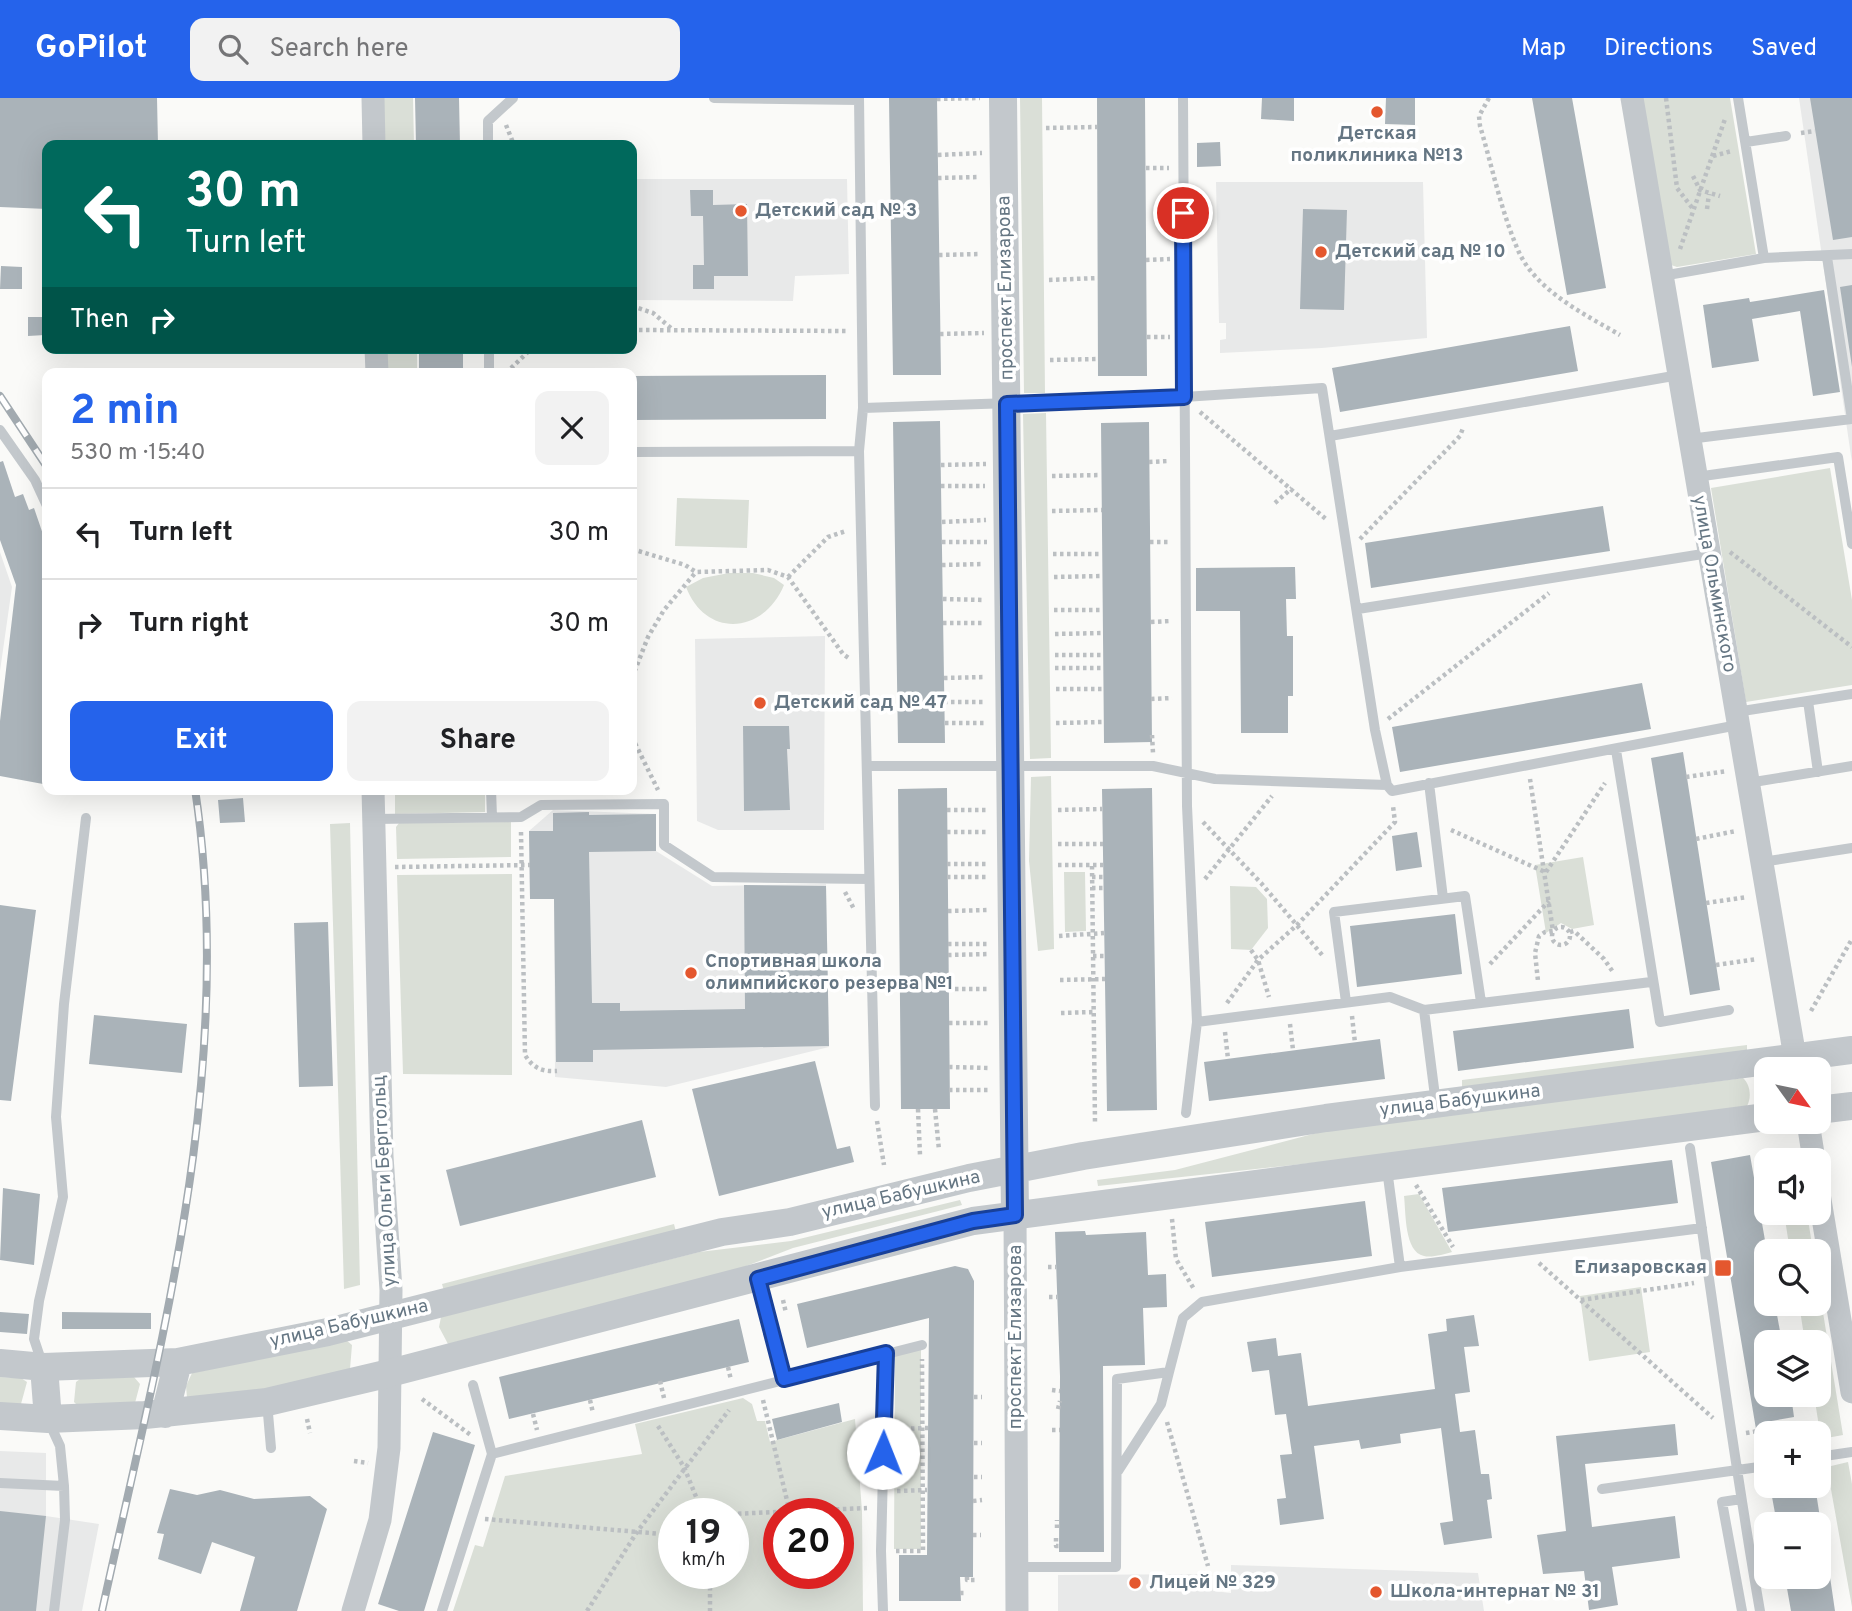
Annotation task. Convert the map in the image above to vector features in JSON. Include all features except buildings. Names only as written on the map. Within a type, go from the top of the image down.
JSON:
[{"type":"street","points":[[373,98],[374,140]]},
{"type":"street","name":"проспект Елизарова","points":[[1003,98],[1017,1611]]},
{"type":"street","name":"улица Ольминского","points":[[1632,98],[1673,274],[1679,375],[1795,1057]]},
{"type":"street","name":"улица Ольги Берггольц","points":[[353,1611],[385,1496],[390,1373],[391,1316],[382,1156],[373,795]]},
{"type":"street","name":"улица Бабушкина","points":[[1820,1057],[1852,1049]]},
{"type":"street","name":"улица Бабушкина","points":[[0,1363],[44,1367],[178,1362],[391,1316],[722,1232],[790,1222],[1015,1169],[1326,1118],[1754,1068]]},
{"type":"street","points":[[1831,1108],[1852,1106]]},
{"type":"street","points":[[0,1416],[48,1419],[165,1414],[267,1402],[758,1279],[973,1221],[1754,1119]]},
{"type":"street","points":[[1824,1225],[1852,1392]]},
{"type":"street","points":[[165,1414],[178,1362]]},
{"type":"street","points":[[44,1367],[48,1419]]},
{"type":"lane","points":[[488,140],[488,121],[513,98]]},
{"type":"lane","points":[[714,98],[859,99],[863,408],[859,451],[869,766],[875,1106]]},
{"type":"lane","points":[[1183,98],[1187,806],[1197,1022],[1186,1113]]},
{"type":"lane","points":[[1738,98],[1765,258]]},
{"type":"lane","points":[[1746,142],[1786,136]]},
{"type":"lane","points":[[1673,274],[1765,258],[1852,254]]},
{"type":"lane","points":[[1689,439],[1852,419],[1827,257]]},
{"type":"lane","points":[[1330,436],[1679,375]]},
{"type":"lane","points":[[863,408],[1184,397],[1322,388],[1375,730],[1390,788]]},
{"type":"lane","points":[[0,430],[35,480],[42,495]]},
{"type":"lane","points":[[637,452],[859,451]]},
{"type":"lane","points":[[1696,477],[1838,457],[1852,544]]},
{"type":"lane","points":[[1358,609],[1709,553]]},
{"type":"lane","points":[[869,766],[1153,765],[1215,779],[1390,788],[1616,750],[1808,701],[1852,694]]},
{"type":"lane","points":[[1808,701],[1818,772]]},
{"type":"lane","points":[[1616,750],[1651,982],[1660,1022],[1729,1010]]},
{"type":"lane","points":[[1747,775],[1818,772],[1852,766]]},
{"type":"lane","points":[[1429,783],[1443,898]]},
{"type":"lane","points":[[491,795],[492,817]]},
{"type":"lane","points":[[374,819],[521,817],[541,805],[664,804],[664,845],[713,877],[869,879]]},
{"type":"lane","points":[[44,1367],[34,1339],[39,1301],[63,1197],[56,1117],[64,1004],[86,818]]},
{"type":"lane","points":[[1762,862],[1852,848]]},
{"type":"lane","points":[[1348,1002],[1334,912],[1465,896],[1481,1002]]},
{"type":"lane","points":[[1197,1022],[1222,1015],[1273,1012],[1390,997],[1424,1010],[1651,982]]},
{"type":"lane","points":[[1424,1010],[1436,1104]]},
{"type":"lane","points":[[1690,1148],[1712,1281],[1736,1471],[1759,1611]]},
{"type":"lane","points":[[1387,1167],[1400,1267]]},
{"type":"lane","points":[[1117,1473],[1161,1404],[1183,1318],[1202,1302],[1400,1267],[1702,1228]]},
{"type":"lane","points":[[758,1279],[784,1379]]},
{"type":"lane","points":[[491,1449],[649,1414],[922,1345]]},
{"type":"lane","points":[[883,1611],[881,1551],[886,1353]]},
{"type":"lane","points":[[1017,1567],[1116,1567],[1117,1379],[1169,1372]]},
{"type":"lane","points":[[442,1611],[474,1516],[491,1449],[473,1385]]},
{"type":"lane","points":[[267,1402],[271,1448]]},
{"type":"lane","points":[[48,1419],[60,1446],[64,1486],[65,1520],[54,1611]]},
{"type":"lane","points":[[1831,1455],[1852,1452]]},
{"type":"lane","points":[[1602,1489],[1754,1468]]},
{"type":"lane","points":[[0,1483],[64,1486]]},
{"type":"lane","points":[[1741,1499],[1722,1502],[1742,1611]]},
{"type":"path","points":[[937,99],[981,98]]},
{"type":"path","points":[[1489,98],[1479,116],[1480,126],[1518,252],[1541,281],[1570,306],[1620,335]]},
{"type":"path","points":[[1666,98],[1677,188],[1694,210]]},
{"type":"path","points":[[1673,274],[1728,110]]},
{"type":"path","points":[[1046,128],[1097,127]]},
{"type":"path","points":[[938,155],[984,153]]},
{"type":"path","points":[[1146,168],[1183,168]]},
{"type":"path","points":[[1693,176],[1700,190],[1720,196]]},
{"type":"path","points":[[938,178],[984,177]]},
{"type":"path","points":[[1707,209],[1709,194]]},
{"type":"path","points":[[939,255],[985,254]]},
{"type":"path","points":[[1146,260],[1183,259]]},
{"type":"path","points":[[1049,280],[1098,278]]},
{"type":"path","points":[[637,308],[653,313],[672,330]]},
{"type":"path","points":[[637,330],[855,331]]},
{"type":"path","points":[[940,334],[985,333]]},
{"type":"path","points":[[1147,337],[1183,337]]},
{"type":"path","points":[[511,368],[526,354]]},
{"type":"path","points":[[1050,360],[1098,359]]},
{"type":"path","points":[[1184,397],[1292,488],[1347,542],[1362,538],[1460,436],[1469,412]]},
{"type":"path","points":[[941,465],[987,464]]},
{"type":"path","points":[[1052,476],[1101,475]]},
{"type":"path","points":[[941,486],[987,486]]},
{"type":"path","points":[[1275,503],[1292,488]]},
{"type":"path","points":[[1052,511],[1102,510]]},
{"type":"path","points":[[942,522],[987,520]]},
{"type":"path","points":[[788,577],[828,537],[838,531],[861,530]]},
{"type":"path","points":[[942,542],[988,542]]},
{"type":"path","points":[[1150,542],[1184,542]]},
{"type":"path","points":[[1709,553],[1727,550],[1852,647]]},
{"type":"path","points":[[637,551],[685,565],[696,572],[768,570],[788,577],[843,654],[865,669]]},
{"type":"path","points":[[1053,554],[1102,554]]},
{"type":"path","points":[[942,565],[988,564]]},
{"type":"path","points":[[637,665],[648,637],[664,610],[696,572]]},
{"type":"path","points":[[1054,577],[1102,576]]},
{"type":"path","points":[[1375,730],[1546,598],[1558,577]]},
{"type":"path","points":[[943,599],[988,600]]},
{"type":"path","points":[[1054,610],[1102,610]]},
{"type":"path","points":[[943,623],[988,623]]},
{"type":"path","points":[[1055,634],[1102,633]]},
{"type":"path","points":[[1055,655],[1103,655]]},
{"type":"path","points":[[1055,668],[1103,668]]},
{"type":"path","points":[[944,678],[989,677]]},
{"type":"path","points":[[1056,689],[1103,689]]},
{"type":"path","points":[[944,702],[989,702]]},
{"type":"path","points":[[1056,723],[1103,722]]},
{"type":"path","points":[[945,723],[990,723]]},
{"type":"path","points":[[637,747],[664,804]]},
{"type":"path","points":[[1546,873],[1608,779],[1616,750]]},
{"type":"path","points":[[1528,764],[1546,873],[1553,941],[1561,946],[1569,941],[1570,932]]},
{"type":"path","points":[[1686,777],[1747,775]]},
{"type":"path","points":[[1203,881],[1231,851],[1284,781]]},
{"type":"path","points":[[1228,1059],[1222,1015],[1258,960],[1298,924],[1395,822],[1390,788]]},
{"type":"path","points":[[1187,806],[1298,924],[1344,981]]},
{"type":"path","points":[[1058,810],[1102,809]]},
{"type":"path","points":[[947,810],[991,810]]},
{"type":"path","points":[[521,817],[525,1055],[531,1064],[544,1072],[557,1071]]},
{"type":"path","points":[[1696,839],[1756,827]]},
{"type":"path","points":[[1456,831],[1546,873]]},
{"type":"path","points":[[947,832],[991,832]]},
{"type":"path","points":[[1058,844],[1103,844]]},
{"type":"path","points":[[947,864],[991,864]]},
{"type":"path","points":[[390,867],[530,865]]},
{"type":"path","points":[[1058,865],[1103,865]]},
{"type":"path","points":[[1092,866],[1095,1124]]},
{"type":"path","points":[[947,877],[991,877]]},
{"type":"path","points":[[1092,877],[1103,877]]},
{"type":"path","points":[[1256,887],[1261,883]]},
{"type":"path","points":[[1092,888],[1103,888]]},
{"type":"path","points":[[1706,903],[1767,894]]},
{"type":"path","points":[[1478,978],[1549,901]]},
{"type":"path","points":[[948,911],[992,910]]},
{"type":"path","points":[[1539,995],[1535,953],[1537,943],[1545,932],[1562,926],[1570,932],[1574,931],[1604,959],[1622,985]]},
{"type":"path","points":[[1059,936],[1104,933]]},
{"type":"path","points":[[1810,1020],[1811,1009],[1852,939]]},
{"type":"path","points":[[948,944],[992,944]]},
{"type":"path","points":[[1251,950],[1258,960],[1273,1012]]},
{"type":"path","points":[[948,955],[992,954]]},
{"type":"path","points":[[1093,956],[1104,956]]},
{"type":"path","points":[[1716,965],[1777,956]]},
{"type":"path","points":[[1060,980],[1105,979]]},
{"type":"path","points":[[948,989],[993,989]]},
{"type":"path","points":[[1348,1002],[1355,1042]]},
{"type":"path","points":[[1288,1010],[1293,1051]]},
{"type":"path","points":[[1061,1013],[1094,1012]]},
{"type":"path","points":[[949,1023],[993,1023]]},
{"type":"path","points":[[949,1067],[993,1068]]},
{"type":"path","points":[[949,1090],[994,1090]]},
{"type":"path","points":[[875,1106],[884,1165]]},
{"type":"path","points":[[918,1109],[920,1155]]},
{"type":"path","points":[[935,1109],[939,1150]]},
{"type":"path","points":[[1416,1184],[1461,1260]]},
{"type":"path","points":[[1172,1215],[1176,1259],[1202,1302]]},
{"type":"path","points":[[1525,1251],[1732,1435],[1754,1431]]},
{"type":"path","points":[[1048,1267],[1056,1267]]},
{"type":"path","points":[[1580,1300],[1712,1281]]},
{"type":"path","points":[[1049,1297],[1057,1297]]},
{"type":"path","points":[[881,1551],[923,1550],[925,1428],[922,1345]]},
{"type":"path","points":[[759,1386],[786,1498]]},
{"type":"path","points":[[1052,1391],[1060,1391]]},
{"type":"path","points":[[587,1611],[637,1532],[736,1400],[735,1392]]},
{"type":"path","points":[[974,1397],[982,1396]]},
{"type":"path","points":[[422,1399],[491,1449]]},
{"type":"path","points":[[1058,1409],[1060,1401]]},
{"type":"path","points":[[1161,1404],[1208,1566]]},
{"type":"path","points":[[649,1414],[684,1467],[695,1498]]},
{"type":"path","points":[[307,1419],[310,1433]]},
{"type":"path","points":[[884,1429],[925,1428]]},
{"type":"path","points":[[1052,1430],[1060,1430]]},
{"type":"path","points":[[974,1443],[982,1443]]},
{"type":"path","points":[[974,1478],[982,1477]]},
{"type":"path","points":[[883,1491],[925,1490]]},
{"type":"path","points":[[973,1501],[982,1500]]},
{"type":"path","points":[[854,1509],[882,1507]]},
{"type":"path","points":[[474,1516],[492,1520],[658,1534]]},
{"type":"path","points":[[1057,1520],[1057,1528]]},
{"type":"path","points":[[973,1535],[981,1535]]},
{"type":"path","points":[[1056,1538],[1056,1546],[1059,1546]]},
{"type":"path","points":[[967,1577],[967,1580],[975,1580]]},
{"type":"path","points":[[710,1589],[710,1611]]},
{"type":"path","points":[[960,1593],[967,1593]]},
{"type":"shaded area","points":[[382,98],[413,98],[414,140],[383,140]]},
{"type":"shaded area","points":[[1020,98],[1042,98],[1045,393],[1024,393]]},
{"type":"shaded area","points":[[1640,98],[1730,98],[1756,254],[1677,267],[1671,265]]},
{"type":"shaded area","points":[[1799,98],[1852,98],[1852,461],[1851,456]]},
{"type":"shaded area","name":"Детский сад № 3","points":[[637,179],[847,179],[849,274],[795,276],[793,301],[637,300]]},
{"type":"shaded area","name":"Детский сад № 10","points":[[1216,182],[1423,182],[1427,338],[1322,348],[1220,353],[1220,340],[1226,339],[1226,323],[1219,323]]},
{"type":"shaded area","points":[[387,354],[417,354],[417,368],[387,368]]},
{"type":"shaded area","points":[[1046,413],[1051,758],[1030,759],[1023,414]]},
{"type":"shaded area","points":[[1830,468],[1852,600],[1852,685],[1746,702],[1711,488]]},
{"type":"shaded area","points":[[677,498],[749,500],[747,548],[675,546]]},
{"type":"shaded area","points":[[0,552],[12,587],[0,671]]},
{"type":"shaded area","points":[[729,573],[753,573],[774,578],[784,585],[775,601],[763,613],[749,621],[735,624],[721,622],[707,616],[695,604],[686,587],[703,578]]},
{"type":"shaded area","name":"Детский сад № 47","points":[[825,636],[824,830],[718,830],[697,821],[695,639]]},
{"type":"shaded area","points":[[1051,776],[1054,949],[1038,951],[1029,861],[1031,777]]},
{"type":"shaded area","points":[[395,795],[485,795],[485,812],[395,814]]},
{"type":"shaded area","name":"Спортивная школа олимпийского резерва №1","points":[[553,810],[656,814],[656,851],[712,886],[826,884],[829,1047],[666,1087],[555,1077],[554,899],[530,899],[529,831]]},
{"type":"shaded area","points":[[511,822],[511,857],[397,859],[396,827],[399,823]]},
{"type":"shaded area","points":[[350,823],[360,1285],[344,1289],[330,824]]},
{"type":"shaded area","points":[[1583,857],[1594,925],[1572,929],[1561,923],[1546,933],[1535,865]]},
{"type":"shaded area","points":[[1064,872],[1085,872],[1086,931],[1065,932]]},
{"type":"shaded area","points":[[512,874],[512,1075],[403,1074],[397,875]]},
{"type":"shaded area","points":[[1230,886],[1256,887],[1267,899],[1268,928],[1251,950],[1231,949]]},
{"type":"shaded area","points":[[1747,1045],[1747,1051],[1462,1088],[1462,1080]]},
{"type":"shaded area","points":[[1743,1078],[1750,1091],[1747,1106],[1331,1161],[1098,1186],[1097,1180],[1175,1170],[1328,1130]]},
{"type":"shaded area","points":[[1419,1194],[1452,1252],[1424,1256],[1417,1253],[1413,1247],[1407,1231],[1404,1196]]},
{"type":"shaded area","points":[[960,1200],[962,1205],[793,1248],[702,1283],[448,1344],[439,1327],[441,1317],[699,1252],[791,1241]]},
{"type":"shaded area","points":[[674,1224],[676,1232],[444,1291],[442,1284]]},
{"type":"shaded area","points":[[1786,1225],[1809,1225],[1811,1239],[1788,1239]]},
{"type":"shaded area","points":[[1641,1287],[1650,1352],[1589,1361],[1580,1296]]},
{"type":"shaded area","points":[[1801,1316],[1824,1316],[1826,1330],[1803,1330]]},
{"type":"shaded area","points":[[346,1340],[352,1345],[350,1369],[258,1391],[187,1398],[186,1386],[192,1373]]},
{"type":"shaded area","points":[[921,1349],[921,1549],[894,1549],[895,1356]]},
{"type":"shaded area","points":[[1831,1362],[1843,1435],[1831,1437],[1831,1421],[1818,1421],[1816,1407],[1831,1407]]},
{"type":"shaded area","points":[[0,1377],[21,1378],[27,1382],[21,1404],[0,1404]]},
{"type":"shaded area","points":[[134,1377],[140,1384],[135,1403],[74,1402],[76,1382],[80,1379]]},
{"type":"shaded area","points":[[743,1398],[752,1404],[757,1421],[765,1421],[770,1442],[855,1419],[862,1511],[863,1611],[453,1611],[475,1545],[483,1547],[505,1476],[642,1454],[635,1424]]},
{"type":"shaded area","points":[[0,1451],[46,1453],[46,1516],[99,1524],[82,1611],[0,1611]]},
{"type":"shaded area","points":[[1848,1462],[1852,1484],[1852,1607],[1831,1489],[1831,1466]]},
{"type":"shaded area","points":[[1231,1565],[1478,1573],[1484,1611],[1058,1611],[1058,1575],[1212,1574],[1213,1591],[1231,1593]]},
{"type":"railway","points":[[0,396],[42,459]]},
{"type":"railway","points":[[102,1611],[168,1306],[200,1100],[206,997],[205,893],[196,795]]},
{"type":"place","name":"Детская поликлиника №13","points":[[1377,112]]},
{"type":"place","name":"Детский сад № 3","points":[[741,211]]},
{"type":"place","name":"Детский сад № 10","points":[[1321,252]]},
{"type":"place","name":"Детский сад № 47","points":[[760,703]]},
{"type":"place","name":"Спортивная школа олимпийского резерва №1","points":[[691,973]]},
{"type":"place","name":"Елизаровская","points":[[1723,1268]]},
{"type":"place","name":"Лицей № 329","points":[[1135,1583]]},
{"type":"place","name":"Школа-интернат № 31","points":[[1376,1592]]},
{"type":"route","points":[[883,1453],[886,1353],[784,1379],[758,1279],[973,1221],[1015,1215],[1007,404],[1184,397],[1183,213]]}]
